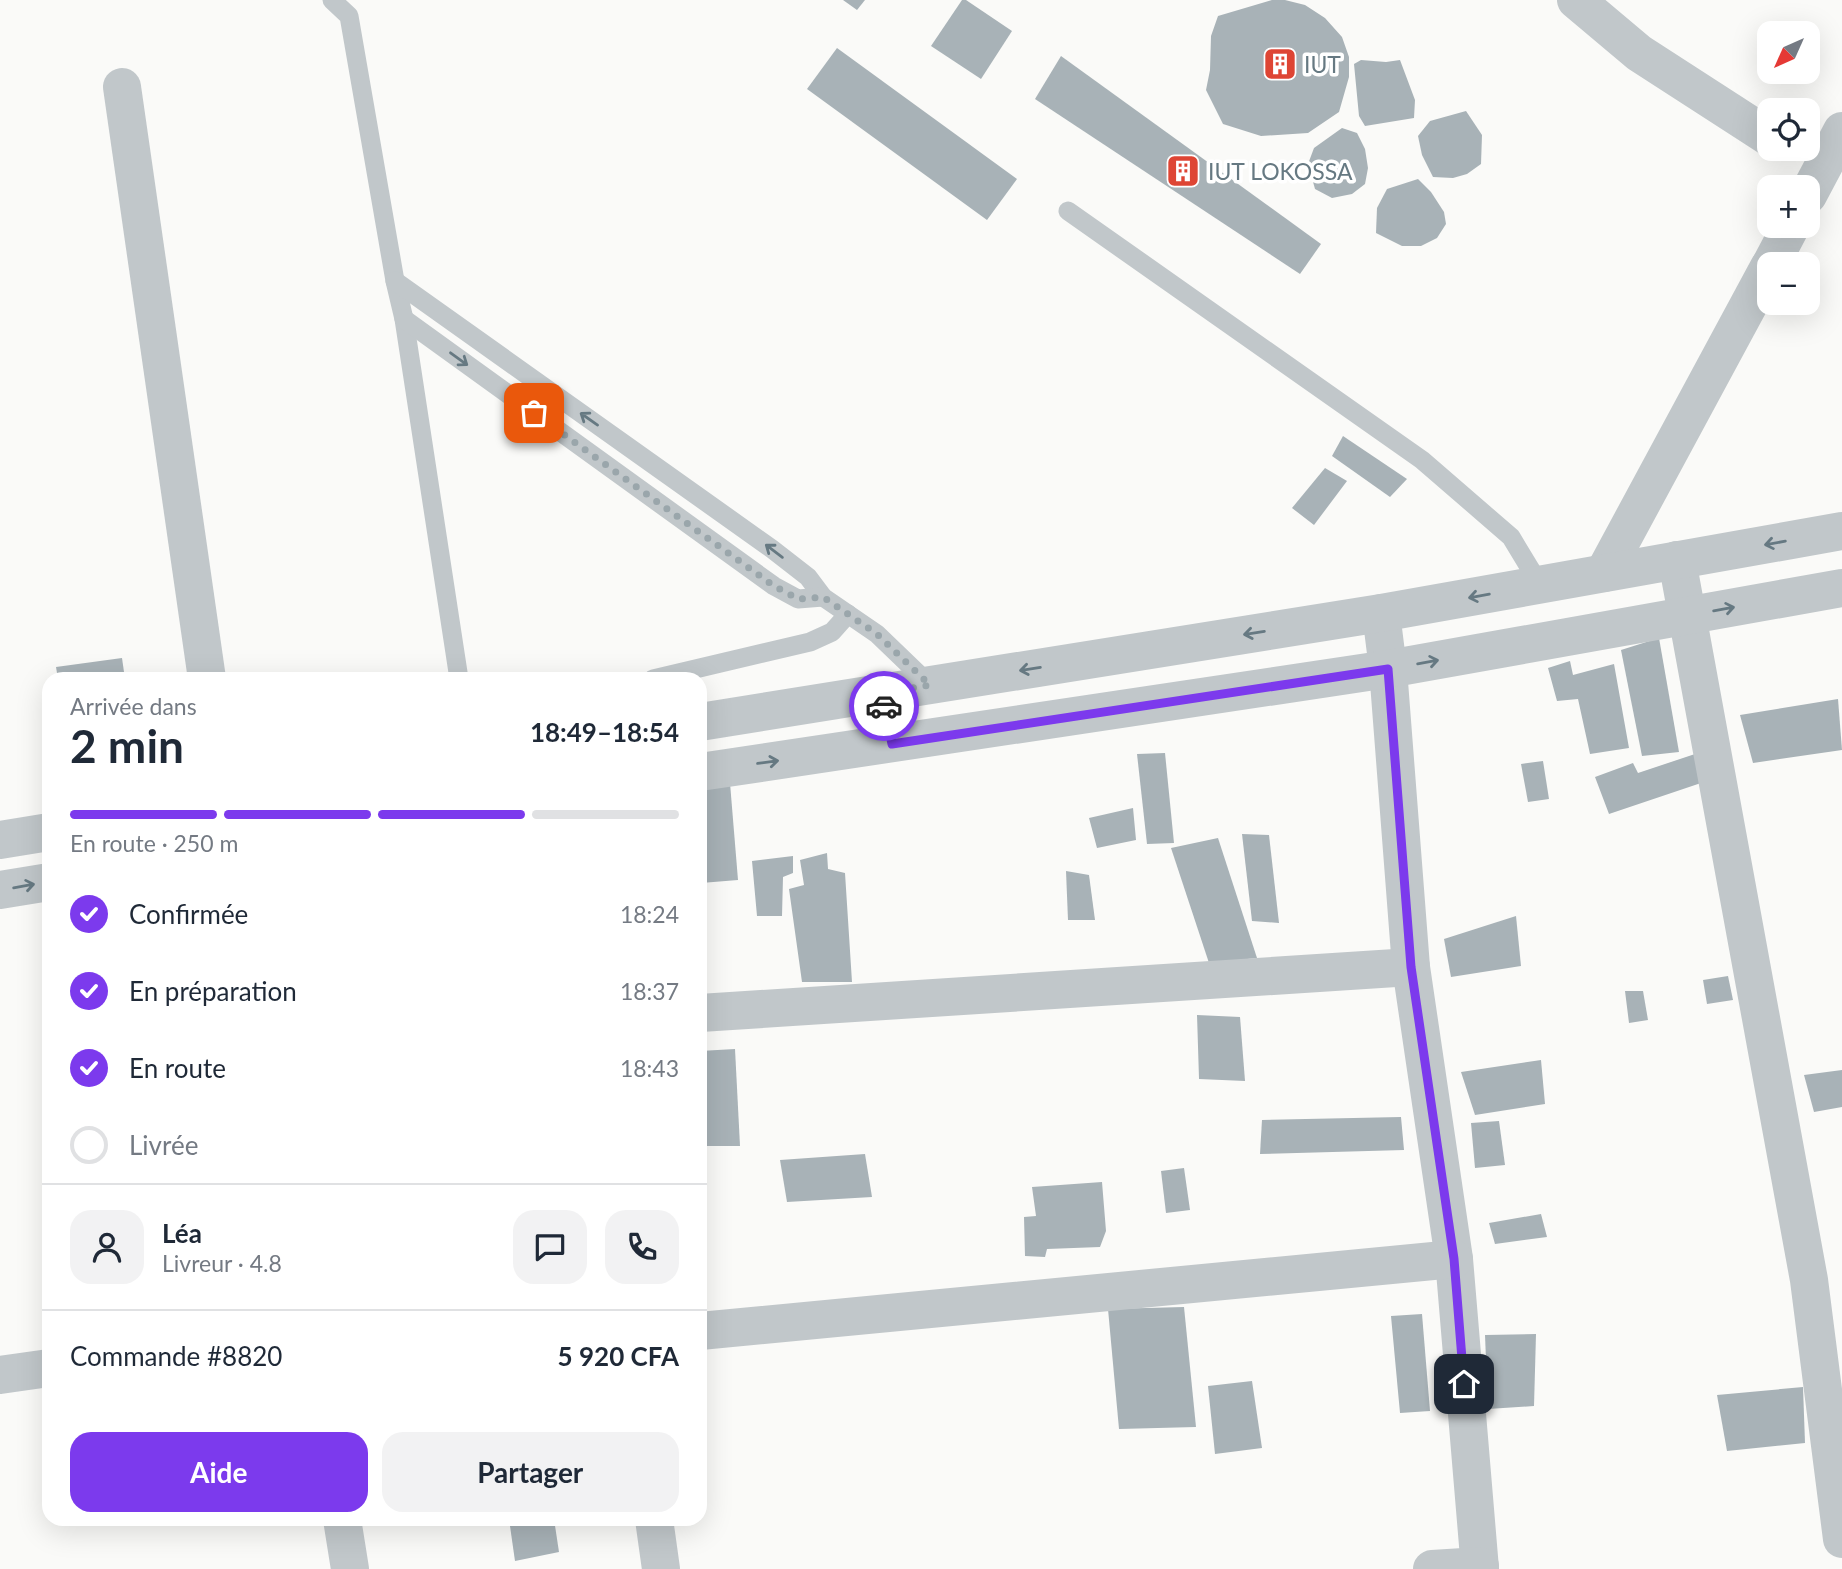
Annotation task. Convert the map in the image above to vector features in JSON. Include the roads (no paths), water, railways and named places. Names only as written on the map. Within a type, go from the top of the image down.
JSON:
[{"type":"street","points":[[1576,0],[1639,53],[1757,129]]},
{"type":"street","points":[[122,87],[206,672]]},
{"type":"street","points":[[1818,175],[1842,131]]},
{"type":"street","points":[[1797,161],[1808,175]]},
{"type":"street","points":[[1604,573],[1757,289]]},
{"type":"street","points":[[707,721],[1381,613],[1842,530]]},
{"type":"street","points":[[1677,560],[1809,1280],[1842,1539]]},
{"type":"street","points":[[707,771],[1388,669],[1842,588]]},
{"type":"street","points":[[1381,613],[1388,669],[1411,967],[1454,1259],[1480,1567],[1432,1569]]},
{"type":"street","points":[[881,693],[892,744]]},
{"type":"street","points":[[0,840],[42,833]]},
{"type":"street","points":[[0,890],[42,883]]},
{"type":"street","points":[[707,1013],[1411,967]]},
{"type":"street","points":[[707,1330],[1454,1259]]},
{"type":"street","points":[[0,1375],[42,1369]]},
{"type":"street","points":[[343,1526],[351,1569]]},
{"type":"street","points":[[655,1526],[661,1569]]},
{"type":"lane","points":[[332,0],[349,16],[394,281],[404,319],[458,672]]},
{"type":"lane","points":[[349,16],[362,0]]},
{"type":"lane","points":[[1068,211],[1422,460],[1511,537],[1539,585]]},
{"type":"lane","points":[[394,281],[772,549],[808,577],[823,597],[877,634],[930,685]]},
{"type":"lane","points":[[404,319],[774,586],[798,599],[823,597]]},
{"type":"lane","points":[[683,672],[810,642],[832,632],[848,614]]},
{"type":"place","name":"IUT","points":[[1280,64]]},
{"type":"place","name":"IUT LOKOSSA","points":[[1183,171]]}]
